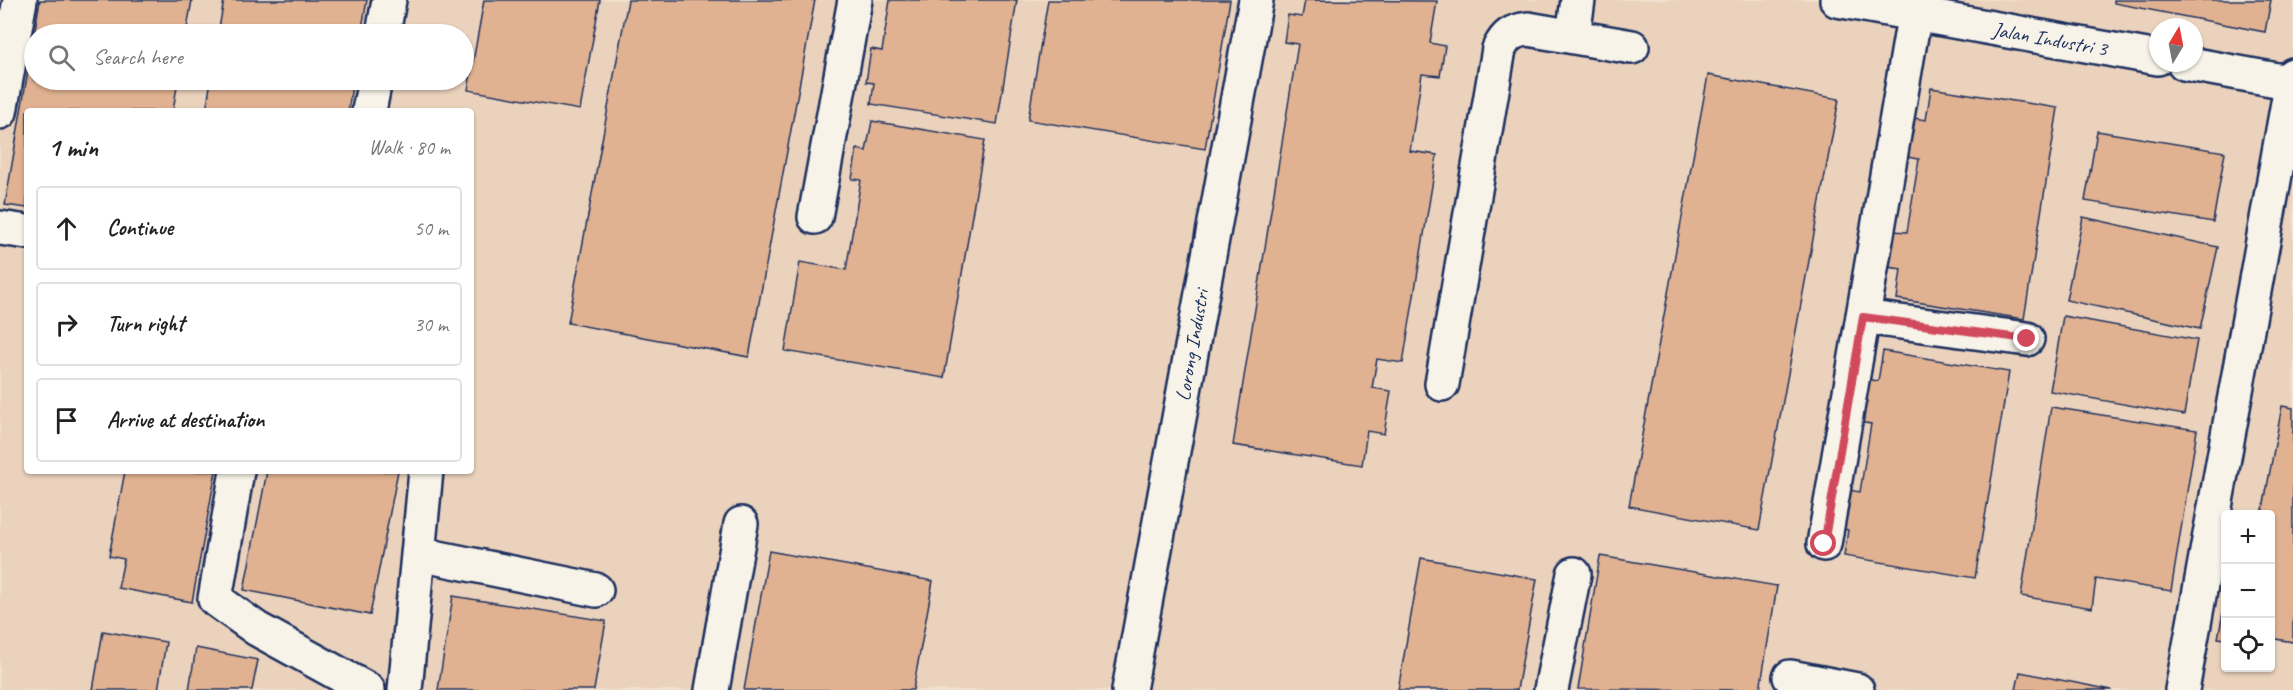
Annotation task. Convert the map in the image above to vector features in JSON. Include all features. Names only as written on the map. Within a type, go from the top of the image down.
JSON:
[{"type":"street","points":[[0,112],[20,0]]},
{"type":"street","points":[[385,24],[389,0]]},
{"type":"street","points":[[815,217],[855,0]]},
{"type":"street","name":"Lorong Industri","points":[[1129,690],[1256,0]]},
{"type":"street","points":[[1573,35],[1578,0]]},
{"type":"street","name":"Jalan Industri 3","points":[[1837,0],[1916,7],[2149,56]]},
{"type":"street","points":[[1824,544],[1916,7]]},
{"type":"street","points":[[1442,384],[1499,49],[1504,38],[1515,30],[1528,28],[1632,47]]},
{"type":"street","points":[[2182,690],[2293,80],[2203,66]]},
{"type":"street","points":[[370,108],[373,90]]},
{"type":"street","points":[[0,228],[24,232]]},
{"type":"street","points":[[1863,317],[2027,339]]},
{"type":"street","points":[[236,474],[215,598],[257,629],[368,690]]},
{"type":"street","points":[[405,690],[426,474]]},
{"type":"street","points":[[712,690],[741,524]]},
{"type":"street","points":[[419,554],[596,590]]},
{"type":"street","points":[[1551,690],[1574,574]]},
{"type":"street","points":[[1790,677],[1857,690]]},
{"type":"shaded area","points":[[0,0],[2293,0],[2293,690],[0,690]]},
{"type":"building","points":[[40,0],[192,0],[188,24],[36,24]]},
{"type":"building","points":[[224,0],[367,0],[363,24],[220,24]]},
{"type":"building","points":[[484,0],[600,0],[580,110],[468,90],[474,90],[474,56]]},
{"type":"building","points":[[628,0],[815,0],[749,357],[568,323]]},
{"type":"building","points":[[890,0],[1017,0],[997,124],[871,104],[874,83],[866,82],[871,49],[882,51]]},
{"type":"building","points":[[1048,0],[1230,0],[1205,149],[1028,120]]},
{"type":"building","points":[[1305,0],[1437,1],[1430,43],[1445,46],[1440,76],[1422,74],[1410,151],[1437,155],[1403,363],[1377,359],[1372,388],[1391,391],[1384,434],[1367,431],[1362,465],[1233,445],[1298,44],[1284,42],[1288,15],[1302,17]]},
{"type":"building","points":[[2114,0],[2271,0],[2265,32],[2203,20],[2203,18],[2192,18],[2114,3]]},
{"type":"building","points":[[1708,75],[1839,99],[1759,530],[1629,506]]},
{"type":"building","points":[[1931,88],[2058,108],[2024,319],[1897,299],[1901,269],[1888,267],[1894,231],[1907,232],[1919,159],[1907,157],[1914,118],[1926,120]]},
{"type":"building","points":[[25,90],[176,90],[173,108],[24,108],[24,208],[5,205]]},
{"type":"building","points":[[209,90],[351,90],[348,108],[206,108]]},
{"type":"building","points":[[872,121],[985,140],[944,378],[785,351],[800,262],[846,270],[861,180],[852,179],[857,149],[866,151]]},
{"type":"building","points":[[2097,131],[2225,152],[2213,222],[2085,201]]},
{"type":"building","points":[[2083,217],[2218,247],[2200,329],[2066,300]]},
{"type":"building","points":[[2063,316],[2197,340],[2184,415],[2050,391]]},
{"type":"building","points":[[1883,351],[2009,372],[1975,578],[1844,556],[1848,530],[1836,527],[1843,489],[1860,492],[1871,424],[1858,422],[1865,379],[1878,381]]},
{"type":"building","points":[[2282,406],[2293,408],[2293,642],[2275,639],[2275,510],[2263,510]]},
{"type":"building","points":[[2051,407],[2197,430],[2171,591],[2096,579],[2092,608],[2021,596]]},
{"type":"building","points":[[124,474],[215,474],[192,602],[118,588],[124,559],[109,556]]},
{"type":"building","points":[[266,474],[397,474],[370,615],[244,590]]},
{"type":"building","points":[[769,551],[933,581],[913,690],[744,690]]},
{"type":"building","points":[[1600,556],[1777,586],[1760,690],[1578,689]]},
{"type":"building","points":[[1421,558],[1537,579],[1517,690],[1398,690]]},
{"type":"building","points":[[453,596],[606,621],[594,690],[438,690]]},
{"type":"building","points":[[2221,623],[2221,638],[2218,638]]},
{"type":"building","points":[[103,631],[166,642],[158,690],[93,690]]},
{"type":"building","points":[[196,648],[258,660],[252,690],[189,690]]},
{"type":"building","points":[[2020,672],[2112,690],[2016,690]]},
{"type":"route","points":[[1824,544],[1863,317],[2027,339]]}]
